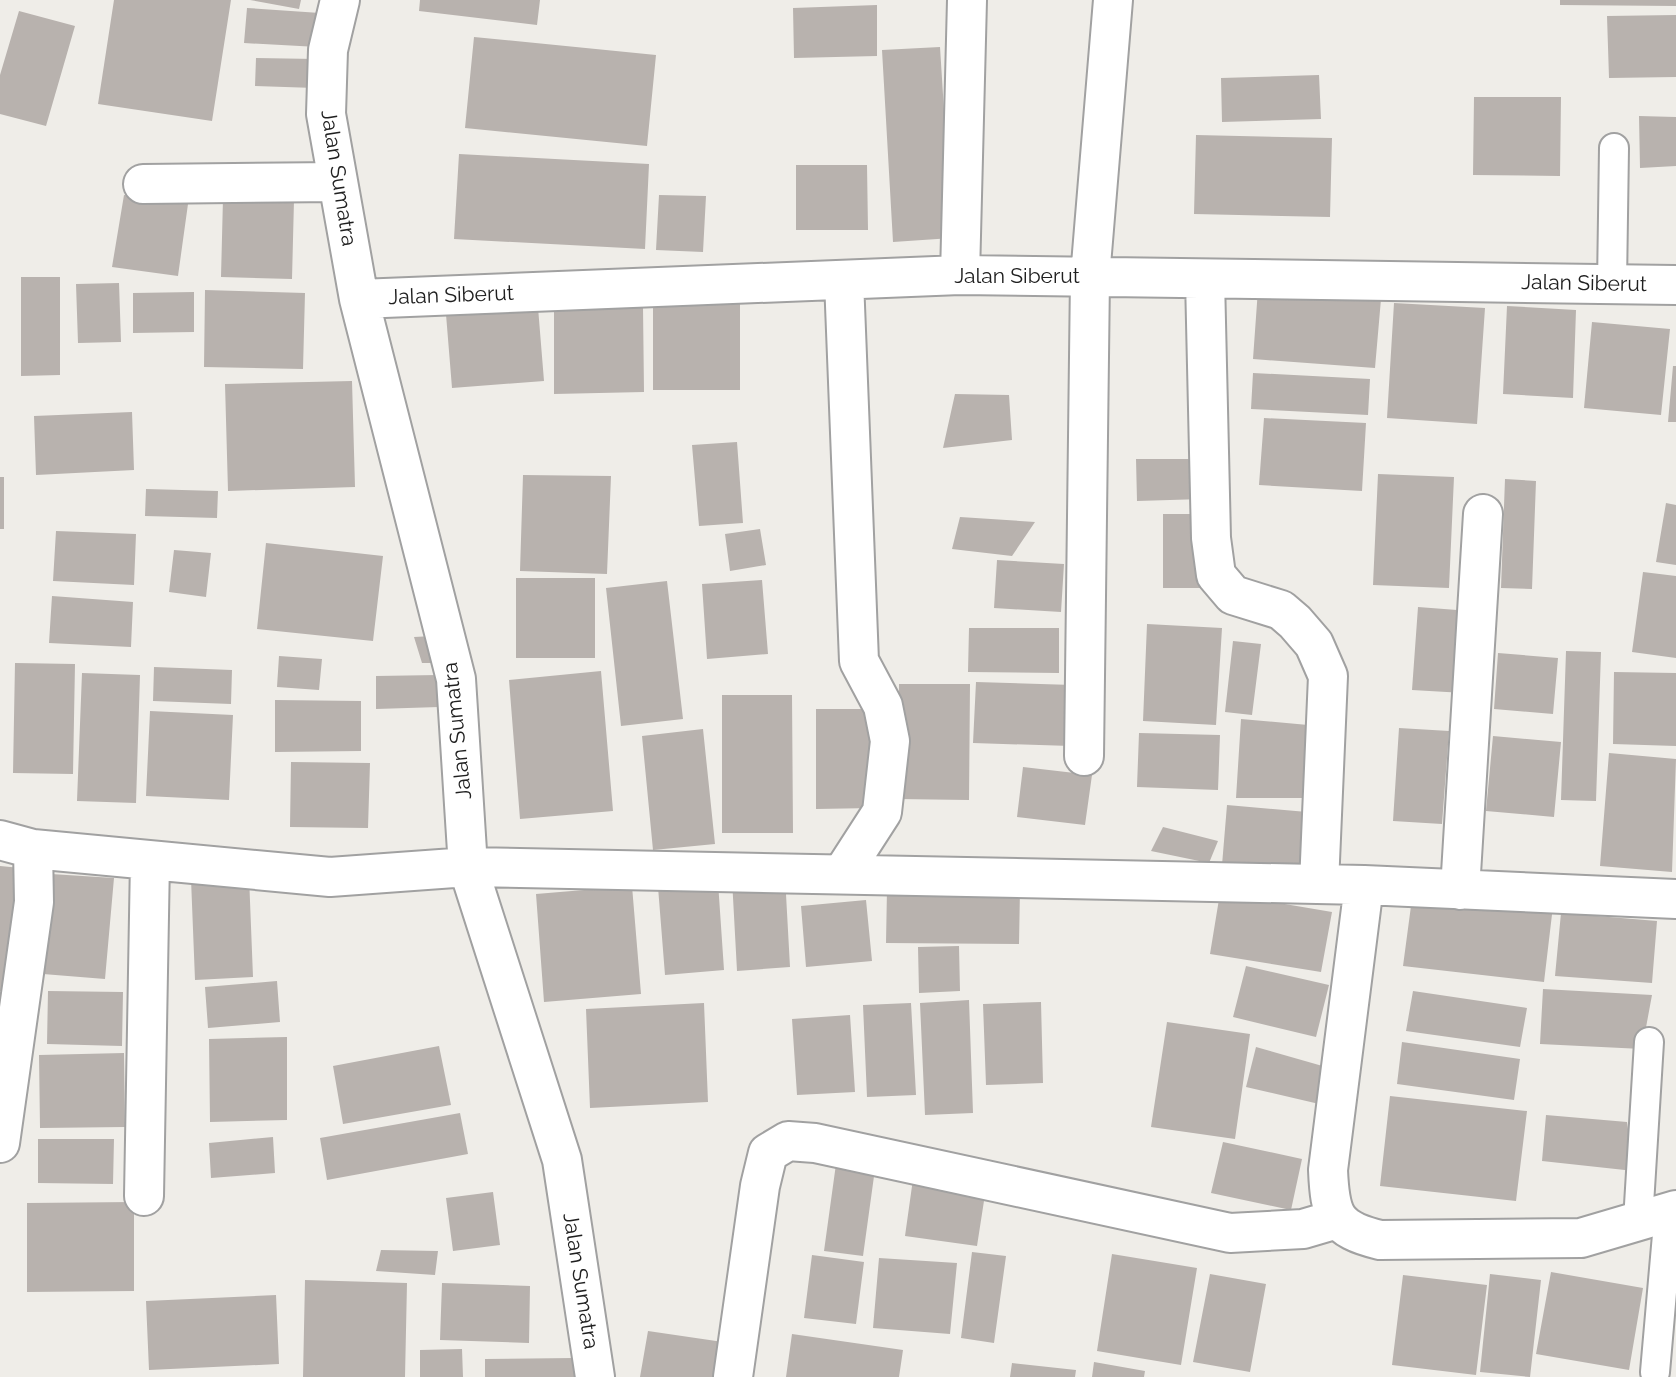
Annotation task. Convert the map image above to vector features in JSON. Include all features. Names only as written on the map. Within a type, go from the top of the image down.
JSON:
[{"type":"street","name":"Jalan Sumatra","points":[[340,0],[328,50],[326,114],[359,299],[456,679],[468,867],[562,1160],[595,1377]]},
{"type":"street","points":[[960,275],[967,0]]},
{"type":"street","points":[[1084,756],[1090,277],[1113,0]]},
{"type":"street","points":[[143,184],[338,182]]},
{"type":"street","name":"Jalan Siberut","points":[[359,299],[960,275],[1676,285]]},
{"type":"street","points":[[1205,279],[1210,538],[1216,575],[1233,594],[1281,610],[1295,622],[1314,644],[1328,676],[1319,884]]},
{"type":"street","points":[[842,874],[882,811],[890,741],[883,706],[859,661],[844,280]]},
{"type":"street","points":[[1460,890],[1483,514]]},
{"type":"street","points":[[0,1143],[34,901],[17,845],[330,877],[468,867],[1364,885],[1676,899]]},
{"type":"street","points":[[144,1196],[149,860]]},
{"type":"street","points":[[1364,885],[1328,1170],[1329,1199],[1338,1219],[1353,1233],[1380,1240],[1581,1238],[1661,1214]]},
{"type":"street","points":[[733,1377],[760,1186],[768,1153],[788,1141],[840,1148],[1230,1233],[1303,1229],[1338,1219]]},
{"type":"lane","points":[[1612,284],[1614,148]]},
{"type":"lane","points":[[1648,1042],[1661,1214],[1655,1372]]},
{"type":"building","points":[[114,0],[231,0],[212,121],[98,104]]},
{"type":"building","points":[[250,0],[301,0],[299,9]]},
{"type":"building","points":[[420,0],[540,0],[537,25],[419,11]]},
{"type":"building","points":[[1560,0],[1676,0],[1676,6],[1560,5]]},
{"type":"building","points":[[877,5],[877,56],[794,58],[793,8]]},
{"type":"building","points":[[247,8],[320,13],[318,47],[244,43]]},
{"type":"building","points":[[19,11],[75,26],[46,126],[0,114],[0,75]]},
{"type":"building","points":[[1676,15],[1676,77],[1609,78],[1607,16]]},
{"type":"building","points":[[474,37],[656,55],[647,146],[465,128]]},
{"type":"building","points":[[940,47],[952,238],[893,242],[882,50]]},
{"type":"building","points":[[256,58],[316,59],[315,88],[255,86]]},
{"type":"building","points":[[1319,75],[1321,119],[1222,122],[1221,78]]},
{"type":"building","points":[[1474,97],[1561,97],[1560,176],[1473,175]]},
{"type":"building","points":[[1639,116],[1676,117],[1676,166],[1640,168]]},
{"type":"building","points":[[1196,135],[1332,138],[1330,217],[1194,214]]},
{"type":"building","points":[[459,154],[649,164],[645,249],[454,239]]},
{"type":"building","points":[[796,165],[867,165],[868,230],[796,230]]},
{"type":"building","points":[[124,195],[188,204],[178,276],[112,267]]},
{"type":"building","points":[[659,195],[706,196],[703,252],[656,250]]},
{"type":"building","points":[[223,198],[294,200],[292,279],[221,277]]},
{"type":"building","points":[[21,277],[60,277],[60,375],[21,376]]},
{"type":"building","points":[[119,283],[121,342],[78,343],[76,284]]},
{"type":"building","points":[[1258,289],[1381,299],[1375,368],[1253,359]]},
{"type":"building","points":[[205,290],[305,293],[303,369],[204,367]]},
{"type":"building","points":[[194,292],[194,332],[133,333],[133,293]]},
{"type":"building","points":[[537,295],[544,381],[452,388],[445,302]]},
{"type":"building","points":[[740,301],[740,390],[653,390],[653,302]]},
{"type":"building","points":[[1394,303],[1485,308],[1477,424],[1387,418]]},
{"type":"building","points":[[1507,306],[1576,310],[1573,398],[1503,394]]},
{"type":"building","points":[[643,307],[644,392],[554,394],[554,308]]},
{"type":"building","points":[[1592,322],[1670,329],[1661,415],[1584,408]]},
{"type":"building","points":[[1673,366],[1676,366],[1676,422],[1668,422]]},
{"type":"building","points":[[1253,373],[1370,379],[1368,415],[1251,409]]},
{"type":"building","points":[[352,381],[355,487],[228,491],[225,384]]},
{"type":"building","points":[[955,394],[1009,395],[1012,440],[943,448]]},
{"type":"building","points":[[132,412],[134,470],[36,475],[34,416]]},
{"type":"building","points":[[1264,418],[1366,423],[1362,491],[1259,485]]},
{"type":"building","points":[[737,442],[743,523],[699,526],[692,445]]},
{"type":"building","points":[[1136,459],[1202,459],[1203,499],[1137,501]]},
{"type":"building","points":[[1378,474],[1454,477],[1449,588],[1373,585]]},
{"type":"building","points":[[523,475],[611,476],[607,574],[520,571]]},
{"type":"building","points":[[0,477],[4,477],[4,529],[0,529]]},
{"type":"building","points":[[1505,479],[1536,481],[1532,589],[1501,588]]},
{"type":"building","points":[[146,489],[218,491],[217,518],[145,516]]},
{"type":"building","points":[[1666,503],[1676,505],[1676,565],[1656,562]]},
{"type":"building","points":[[1163,514],[1204,514],[1204,588],[1163,588]]},
{"type":"building","points":[[960,517],[1035,522],[1012,556],[952,549]]},
{"type":"building","points":[[760,529],[766,565],[730,571],[725,534]]},
{"type":"building","points":[[56,531],[136,534],[134,585],[53,581]]},
{"type":"building","points":[[266,543],[383,556],[373,641],[257,629]]},
{"type":"building","points":[[174,550],[211,553],[206,597],[169,592]]},
{"type":"building","points":[[997,560],[1064,564],[1061,612],[994,608]]},
{"type":"building","points":[[1643,572],[1676,576],[1676,658],[1632,652]]},
{"type":"building","points":[[516,578],[595,578],[595,658],[516,658]]},
{"type":"building","points":[[762,580],[768,654],[707,659],[702,584]]},
{"type":"building","points":[[667,581],[683,719],[621,726],[606,588]]},
{"type":"building","points":[[52,596],[133,602],[131,647],[49,643]]},
{"type":"building","points":[[1418,607],[1470,611],[1464,693],[1412,690]]},
{"type":"building","points":[[1147,624],[1222,628],[1216,725],[1143,721]]},
{"type":"building","points":[[969,628],[1059,628],[1059,673],[968,672]]},
{"type":"building","points":[[433,636],[438,663],[422,663],[414,637]]},
{"type":"building","points":[[1233,641],[1261,644],[1252,715],[1225,712]]},
{"type":"building","points":[[1566,651],[1601,652],[1596,801],[1561,800]]},
{"type":"building","points":[[1498,653],[1558,658],[1553,714],[1494,709]]},
{"type":"building","points":[[279,656],[322,659],[319,690],[277,687]]},
{"type":"building","points":[[15,663],[75,664],[73,774],[13,773]]},
{"type":"building","points":[[154,667],[232,670],[231,704],[153,701]]},
{"type":"building","points":[[601,671],[613,811],[520,819],[509,680]]},
{"type":"building","points":[[1614,672],[1676,673],[1676,746],[1613,744]]},
{"type":"building","points":[[82,673],[140,675],[136,803],[77,801]]},
{"type":"building","points":[[438,675],[439,707],[376,709],[376,676]]},
{"type":"building","points":[[976,682],[1073,685],[1071,746],[973,743]]},
{"type":"building","points":[[899,684],[970,684],[969,800],[898,799]]},
{"type":"building","points":[[722,695],[792,695],[793,833],[722,833]]},
{"type":"building","points":[[275,700],[361,701],[361,751],[275,752]]},
{"type":"building","points":[[816,709],[872,709],[873,808],[816,809]]},
{"type":"building","points":[[150,711],[233,715],[229,800],[146,796]]},
{"type":"building","points":[[1241,719],[1319,726],[1307,798],[1236,798]]},
{"type":"building","points":[[1399,728],[1449,731],[1442,824],[1393,821]]},
{"type":"building","points":[[703,729],[715,844],[653,850],[642,736]]},
{"type":"building","points":[[1139,733],[1220,735],[1218,790],[1137,787]]},
{"type":"building","points":[[1493,736],[1561,742],[1554,817],[1486,811]]},
{"type":"building","points":[[1609,753],[1676,759],[1672,872],[1600,866]]},
{"type":"building","points":[[291,762],[370,763],[368,828],[290,827]]},
{"type":"building","points":[[1023,767],[1092,775],[1085,825],[1017,817]]},
{"type":"building","points":[[1227,805],[1307,812],[1301,871],[1222,865]]},
{"type":"building","points":[[1163,827],[1218,841],[1209,863],[1151,851]]},
{"type":"building","points":[[0,866],[21,868],[11,992],[0,991]]},
{"type":"building","points":[[51,874],[114,878],[105,979],[43,974]]},
{"type":"building","points":[[249,876],[253,977],[195,980],[191,879]]},
{"type":"building","points":[[785,876],[790,967],[737,971],[732,879]]},
{"type":"building","points":[[718,882],[724,970],[665,975],[658,887]]},
{"type":"building","points":[[632,886],[641,994],[544,1002],[536,894]]},
{"type":"building","points":[[887,889],[1020,889],[1019,944],[886,943]]},
{"type":"building","points":[[1413,891],[1553,906],[1544,982],[1403,966]]},
{"type":"building","points":[[1220,893],[1332,912],[1321,972],[1210,954]]},
{"type":"building","points":[[866,900],[872,961],[806,967],[801,906]]},
{"type":"building","points":[[1561,913],[1657,921],[1652,983],[1555,976]]},
{"type":"building","points":[[959,946],[960,991],[919,993],[918,947]]},
{"type":"building","points":[[1246,966],[1329,985],[1316,1037],[1233,1017]]},
{"type":"building","points":[[277,981],[280,1022],[208,1028],[205,987]]},
{"type":"building","points":[[1543,989],[1652,995],[1642,1049],[1540,1044]]},
{"type":"building","points":[[48,991],[123,992],[122,1046],[47,1044]]},
{"type":"building","points":[[1413,991],[1527,1008],[1520,1047],[1406,1031]]},
{"type":"building","points":[[969,1000],[973,1113],[925,1115],[920,1003]]},
{"type":"building","points":[[1041,1002],[1043,1083],[986,1085],[983,1004]]},
{"type":"building","points":[[704,1003],[708,1102],[590,1108],[586,1009]]},
{"type":"building","points":[[911,1003],[916,1095],[867,1097],[863,1005]]},
{"type":"building","points":[[850,1015],[855,1092],[797,1095],[792,1019]]},
{"type":"building","points":[[1167,1022],[1250,1034],[1235,1139],[1151,1127]]},
{"type":"building","points":[[287,1037],[287,1120],[210,1122],[209,1039]]},
{"type":"building","points":[[1402,1042],[1520,1059],[1514,1100],[1397,1084]]},
{"type":"building","points":[[439,1046],[451,1105],[343,1124],[333,1066]]},
{"type":"building","points":[[1256,1047],[1333,1069],[1332,1107],[1246,1087]]},
{"type":"building","points":[[124,1053],[125,1127],[40,1128],[39,1055]]},
{"type":"building","points":[[1390,1096],[1527,1111],[1516,1201],[1380,1186]]},
{"type":"building","points":[[460,1113],[468,1154],[327,1180],[320,1138]]},
{"type":"building","points":[[1546,1115],[1627,1122],[1634,1171],[1542,1161]]},
{"type":"building","points":[[273,1137],[275,1173],[211,1178],[209,1143]]},
{"type":"building","points":[[38,1139],[114,1139],[113,1184],[38,1183]]},
{"type":"building","points":[[1223,1142],[1302,1159],[1291,1210],[1211,1193]]},
{"type":"building","points":[[836,1164],[875,1169],[863,1256],[824,1251]]},
{"type":"building","points":[[913,1179],[986,1188],[977,1246],[905,1236]]},
{"type":"building","points":[[493,1192],[500,1245],[453,1251],[446,1198]]},
{"type":"building","points":[[134,1202],[134,1291],[27,1292],[27,1203]]},
{"type":"building","points":[[381,1250],[438,1251],[435,1275],[376,1271]]},
{"type":"building","points":[[972,1252],[1006,1256],[994,1343],[961,1338]]},
{"type":"building","points":[[1112,1254],[1197,1268],[1181,1365],[1097,1351]]},
{"type":"building","points":[[812,1255],[864,1262],[856,1324],[804,1318]]},
{"type":"building","points":[[879,1258],[957,1263],[950,1334],[873,1328]]},
{"type":"building","points":[[1551,1272],[1643,1288],[1629,1370],[1536,1354]]},
{"type":"building","points":[[1210,1274],[1266,1284],[1250,1372],[1193,1362]]},
{"type":"building","points":[[1490,1274],[1541,1280],[1530,1377],[1480,1372]]},
{"type":"building","points":[[1403,1275],[1487,1285],[1476,1375],[1392,1365]]},
{"type":"building","points":[[305,1280],[407,1283],[405,1377],[303,1377]]},
{"type":"building","points":[[442,1283],[530,1286],[529,1343],[440,1340]]},
{"type":"building","points":[[276,1295],[279,1364],[149,1370],[146,1301]]},
{"type":"building","points":[[648,1331],[723,1342],[717,1377],[640,1377]]},
{"type":"building","points":[[792,1334],[903,1350],[899,1377],[786,1377]]},
{"type":"building","points":[[462,1349],[463,1377],[420,1377],[420,1350]]},
{"type":"building","points":[[574,1358],[574,1377],[485,1377],[485,1359]]},
{"type":"building","points":[[1094,1362],[1145,1371],[1144,1377],[1092,1377]]},
{"type":"building","points":[[1012,1363],[1076,1370],[1075,1377],[1010,1377]]}]
